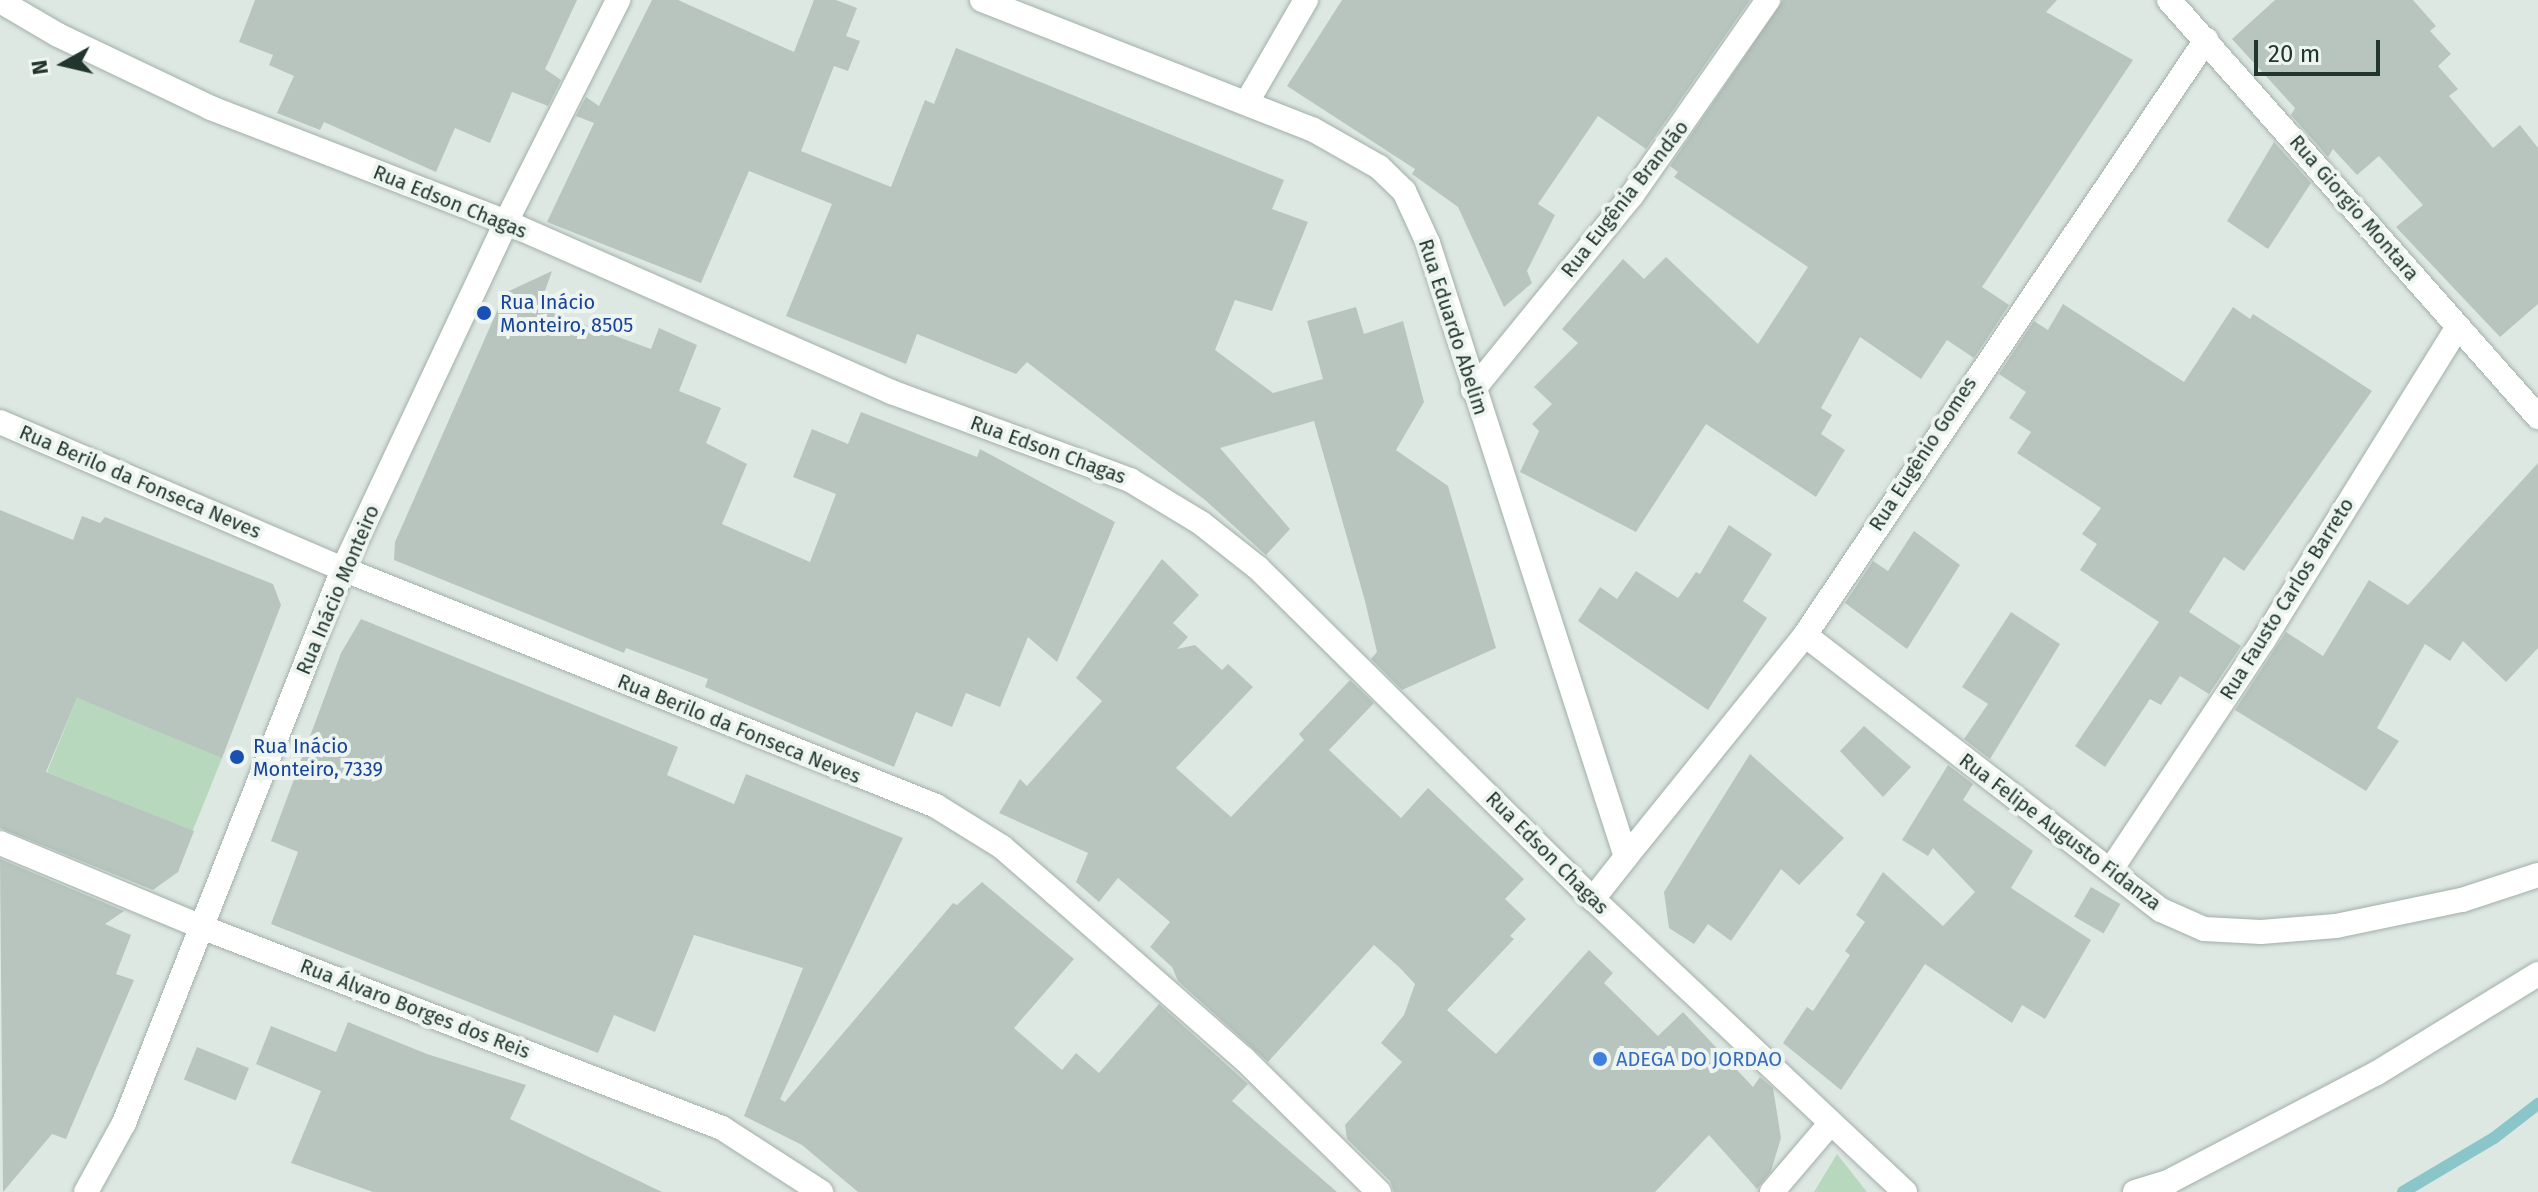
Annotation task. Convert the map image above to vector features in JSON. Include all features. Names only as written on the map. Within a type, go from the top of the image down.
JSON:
[{"type":"street","name":"Rua Inácio Monteiro","points":[[86,1192],[124,1123],[204,928],[343,569],[506,222],[618,0]]},
{"type":"street","name":"Rua Eduardo Abelim","points":[[982,0],[1247,102],[1352,151],[1379,167],[1404,191],[1428,243],[1626,857]]},
{"type":"street","points":[[1247,102],[1306,0]]},
{"type":"street","name":"Rua Eugênia Brandão","points":[[1473,390],[1632,195],[1768,0]]},
{"type":"street","name":"Rua Giorgio Montara","points":[[2169,0],[2538,417]]},
{"type":"street","name":"Rua Edson Chagas","points":[[0,1],[58,35],[211,108],[506,222],[891,392],[1130,480],[1201,523],[1258,568],[1593,899],[1829,1125],[1905,1192]]},
{"type":"street","name":"Rua Eugênio Gomes","points":[[1626,857],[1805,635],[2206,40]]},
{"type":"street","name":"Rua Fausto Carlos Barreto","points":[[2112,868],[2263,641],[2458,327]]},
{"type":"street","name":"Rua Berilo da Fonseca Neves","points":[[0,422],[343,569],[936,806],[1002,847],[1068,904],[1243,1058],[1379,1192]]},
{"type":"street","name":"Rua Felipe Augusto Fidanza","points":[[1805,635],[1997,786],[2112,868],[2161,910],[2204,929],[2261,932],[2396,914],[2538,875]]},
{"type":"street","name":"Rua Álvaro Borges dos Reis","points":[[0,843],[204,928],[722,1128],[821,1192]]},
{"type":"street","points":[[1593,899],[1626,857]]},
{"type":"street","points":[[2135,1192],[2170,1181],[2377,1073],[2538,974]]},
{"type":"street","points":[[1772,1192],[1829,1125]]},
{"type":"green space","points":[[77,698],[223,757],[193,831],[47,772]]},
{"type":"green space","points":[[1837,1154],[1867,1192],[1814,1192]]},
{"type":"building","points":[[255,0],[577,0],[545,69],[561,80],[548,106],[512,92],[490,143],[455,128],[436,172],[324,122],[320,130],[277,113],[294,76],[269,65],[273,55],[239,42]]},
{"type":"building","points":[[652,0],[678,0],[794,52],[814,0],[836,0],[857,8],[846,36],[860,41],[848,71],[834,66],[801,151],[891,187],[925,100],[934,104],[956,48],[1284,180],[1272,209],[1308,222],[1272,311],[1235,300],[1215,350],[1273,393],[1323,379],[1307,321],[1356,307],[1364,334],[1403,321],[1424,402],[1396,450],[1448,486],[1496,648],[1402,690],[1371,659],[1377,652],[1365,601],[1314,421],[1220,448],[1290,529],[1266,555],[1205,500],[1027,362],[1016,374],[917,334],[906,364],[786,316],[832,204],[749,171],[701,283],[547,222],[594,123],[576,116],[586,97],[599,106]]},
{"type":"building","points":[[1342,0],[1750,0],[1646,149],[1598,116],[1538,204],[1555,215],[1527,271],[1532,283],[1504,307],[1458,207],[1412,174],[1415,169],[1287,86]]},
{"type":"building","points":[[1783,0],[2057,0],[2046,12],[2133,60],[1982,287],[2009,305],[1974,358],[1947,340],[1921,379],[1860,337],[1821,408],[1832,415],[1821,434],[1845,450],[1816,497],[1706,424],[1636,532],[1520,472],[1539,431],[1532,424],[1552,404],[1534,387],[1578,343],[1562,329],[1623,259],[1644,279],[1666,257],[1758,344],[1808,267],[1674,177],[1678,172],[1670,166]]},
{"type":"building","points":[[2275,0],[2413,0],[2436,26],[2430,31],[2451,54],[2438,66],[2458,89],[2449,96],[2493,148],[2520,125],[2538,148],[2538,304],[2500,337],[2396,227],[2423,205],[2379,156],[2357,175],[2333,149],[2328,157],[2291,115],[2295,108],[2232,39]]},
{"type":"building","points":[[2274,142],[2311,183],[2268,249],[2227,221]]},
{"type":"building","points":[[552,271],[539,308],[651,349],[659,328],[697,345],[679,391],[721,408],[706,443],[747,464],[722,524],[810,562],[836,494],[793,477],[812,429],[848,444],[861,412],[977,457],[980,449],[1115,522],[1057,662],[1028,637],[1000,707],[966,693],[952,727],[916,712],[894,767],[705,687],[708,679],[626,648],[624,653],[394,560],[395,542],[505,293]]},
{"type":"building","points":[[2063,304],[2184,382],[2233,307],[2250,319],[2253,314],[2372,391],[2244,571],[2224,557],[2189,612],[2241,646],[2209,694],[2180,676],[2161,705],[2150,699],[2105,767],[2075,746],[2159,622],[2080,570],[2097,544],[2082,534],[2101,508],[2017,453],[2031,432],[2009,418],[2026,392],[1999,374],[2034,321],[2048,330]]},
{"type":"building","points":[[2538,463],[2538,648],[2506,682],[2463,641],[2450,661],[2425,644],[2377,728],[2399,741],[2366,791],[2235,710],[2286,632],[2323,656],[2369,580],[2408,605]]},
{"type":"building","points":[[0,510],[73,540],[82,516],[100,523],[105,517],[273,584],[281,605],[222,758],[77,698],[46,772],[194,831],[178,872],[153,890],[0,828]]},
{"type":"building","points":[[1729,525],[1772,554],[1743,601],[1767,618],[1708,710],[1578,621],[1600,587],[1617,599],[1636,571],[1678,598],[1696,572],[1700,574]]},
{"type":"building","points":[[1914,531],[1960,565],[1907,649],[1845,603],[1873,561],[1888,571]]},
{"type":"building","points":[[1162,559],[1199,595],[1173,623],[1188,637],[1177,649],[1195,645],[1222,670],[1228,664],[1253,687],[1176,768],[1231,817],[1304,740],[1299,734],[1350,680],[1374,703],[1329,750],[1401,818],[1428,788],[1524,879],[1505,899],[1526,919],[1510,936],[1514,939],[1447,1010],[1496,1054],[1589,950],[1613,973],[1604,983],[1658,1036],[1683,1012],[1753,1087],[1760,1077],[1773,1088],[1781,1138],[1771,1171],[1757,1189],[1709,1135],[1655,1192],[1394,1192],[1390,1181],[1347,1139],[1345,1125],[1402,1062],[1381,1043],[1404,1015],[1415,984],[1399,967],[1374,945],[1268,1062],[1178,981],[1172,967],[1150,947],[1170,922],[1118,878],[1099,902],[1076,882],[1088,853],[999,813],[1020,779],[1027,786],[1102,701],[1076,678]]},
{"type":"building","points":[[2011,612],[2060,644],[1990,759],[1964,739],[1988,704],[1962,687]]},
{"type":"building","points":[[361,619],[678,747],[667,775],[734,804],[746,774],[903,838],[780,1099],[785,1102],[953,903],[957,905],[982,882],[1074,959],[1014,1028],[1062,1070],[1076,1053],[1099,1073],[1159,1004],[1248,1084],[1232,1101],[1337,1192],[858,1192],[802,1145],[744,1116],[803,968],[694,935],[655,1032],[614,1015],[598,1053],[271,924],[298,852],[271,841],[341,653]]},
{"type":"building","points":[[1864,726],[1911,767],[1883,797],[1840,751]]},
{"type":"building","points":[[1750,754],[1844,838],[1799,885],[1781,869],[1731,941],[1708,924],[1694,944],[1669,928],[1664,892]]},
{"type":"building","points":[[1948,765],[1973,784],[1963,800],[2033,851],[2011,888],[2091,940],[2045,1019],[2022,1005],[2012,1023],[1925,964],[1841,1090],[1783,1043],[1807,1007],[1813,1011],[1850,955],[1845,951],[1865,922],[1856,915],[1883,872],[1943,926],[1975,892],[1933,848],[1928,856],[1902,840]]},
{"type":"building","points":[[0,859],[124,911],[105,924],[131,935],[116,974],[134,980],[66,1139],[52,1134],[3,1192]]},
{"type":"building","points":[[2091,887],[2120,904],[2103,933],[2074,916]]},
{"type":"building","points":[[348,1022],[427,1054],[526,1085],[510,1119],[662,1192],[373,1192],[291,1163],[321,1091],[256,1064],[271,1026],[336,1052]]},
{"type":"building","points":[[197,1047],[249,1068],[236,1100],[184,1079]]},
{"type":"waterway","points":[[2403,1192],[2494,1138],[2538,1104]]},
{"type":"place","name":"Rua Inácio Monteiro, 8505","points":[[484,313]]},
{"type":"place","name":"Rua Inácio Monteiro, 7339","points":[[237,757]]},
{"type":"place","name":"ADEGA DO JORDAO","points":[[1600,1059]]}]
